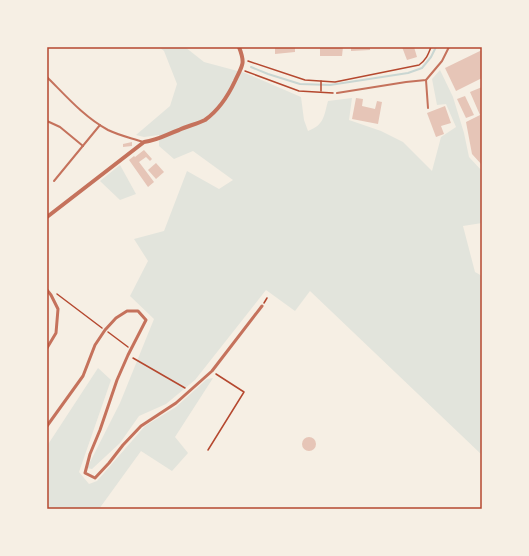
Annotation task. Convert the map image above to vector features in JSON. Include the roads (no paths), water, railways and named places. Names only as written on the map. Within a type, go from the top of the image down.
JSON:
[{"type":"street","points":[[47,217],[144,142],[161,139],[178,130],[204,120],[223,103],[241,69],[244,60],[239,47]]},
{"type":"street","points":[[47,290],[58,309],[56,333],[47,348]]},
{"type":"street","points":[[47,426],[83,376],[95,345],[105,330],[116,318],[127,311],[138,311],[146,320],[128,355],[90,454],[85,473],[95,478],[141,426],[176,403],[212,371],[262,306]]},
{"type":"lane","points":[[428,108],[426,80],[442,61],[449,47]]},
{"type":"lane","points":[[47,77],[83,112],[100,125],[110,131],[144,142]]},
{"type":"lane","points":[[337,93],[426,80]]},
{"type":"lane","points":[[47,121],[60,127],[83,146]]},
{"type":"lane","points":[[54,181],[100,125]]},
{"type":"waterway","points":[[251,67],[300,84],[330,85],[408,73],[422,68],[431,57],[436,47]]}]
